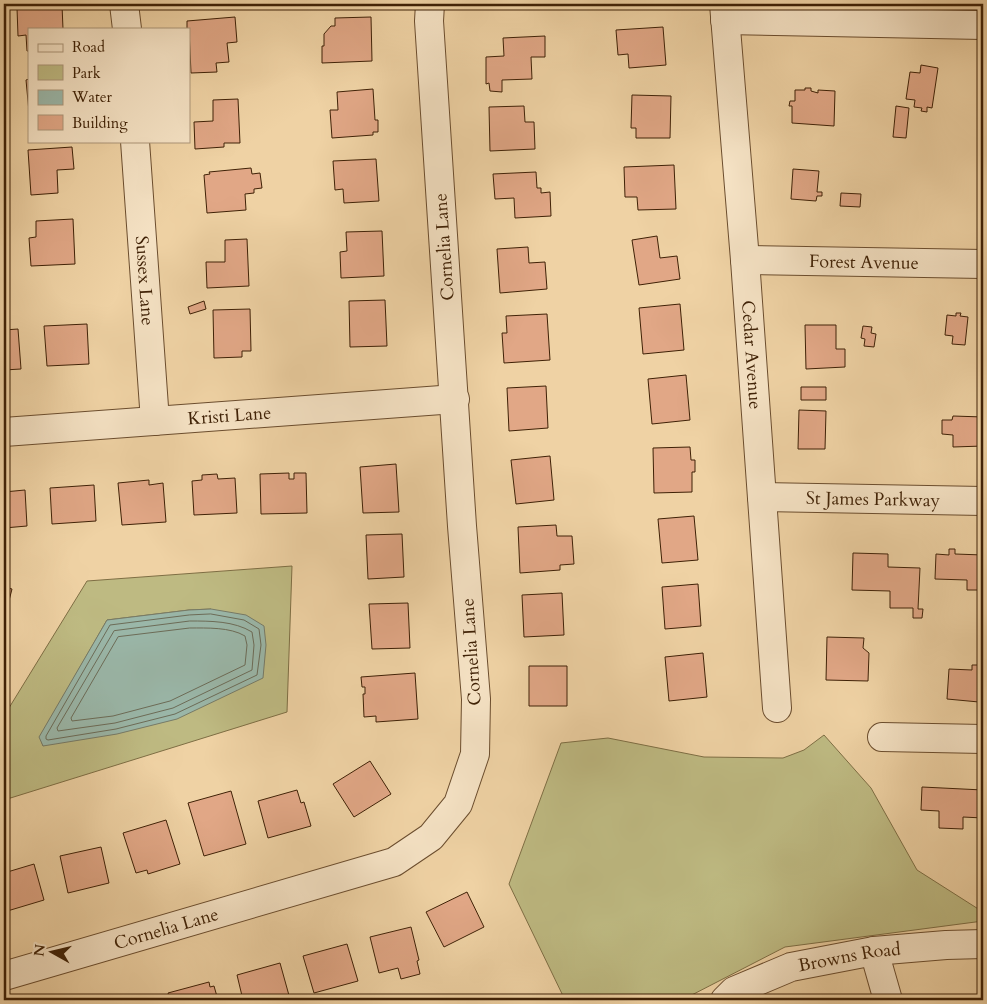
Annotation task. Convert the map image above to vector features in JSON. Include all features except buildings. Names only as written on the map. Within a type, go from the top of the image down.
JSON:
[{"type":"street","points":[[124,4],[127,28]]},
{"type":"street","name":"Cornelia Lane","points":[[4,976],[394,862],[431,837],[458,804],[475,754],[476,699],[431,50],[430,4]]},
{"type":"street","points":[[725,12],[983,25]]},
{"type":"street","name":"Cedar Avenue","points":[[725,12],[777,708]]},
{"type":"street","name":"Sussex Lane","points":[[135,142],[155,421]]},
{"type":"street","name":"Forest Avenue","points":[[745,260],[983,264]]},
{"type":"street","name":"Kristi Lane","points":[[4,432],[455,399]]},
{"type":"street","name":"St James Parkway","points":[[762,497],[983,501]]},
{"type":"street","points":[[882,737],[983,739]]},
{"type":"street","name":"Browns Road","points":[[725,1000],[734,991],[792,967],[874,951],[983,944]]},
{"type":"street","points":[[874,951],[888,1000]]},
{"type":"green space","points":[[292,566],[287,712],[4,800],[4,716],[87,581]],"holes":[[[211,609],[43,746],[40,737],[107,620]]]},
{"type":"green space","points":[[824,735],[871,788],[917,870],[983,912],[983,921],[785,947],[684,999],[565,1000],[509,884],[561,743],[608,738],[704,757],[783,758],[804,750]]},
{"type":"water","points":[[211,609],[246,615],[264,626],[266,645],[263,678],[177,719],[117,734],[43,746],[39,737],[107,620]]}]
